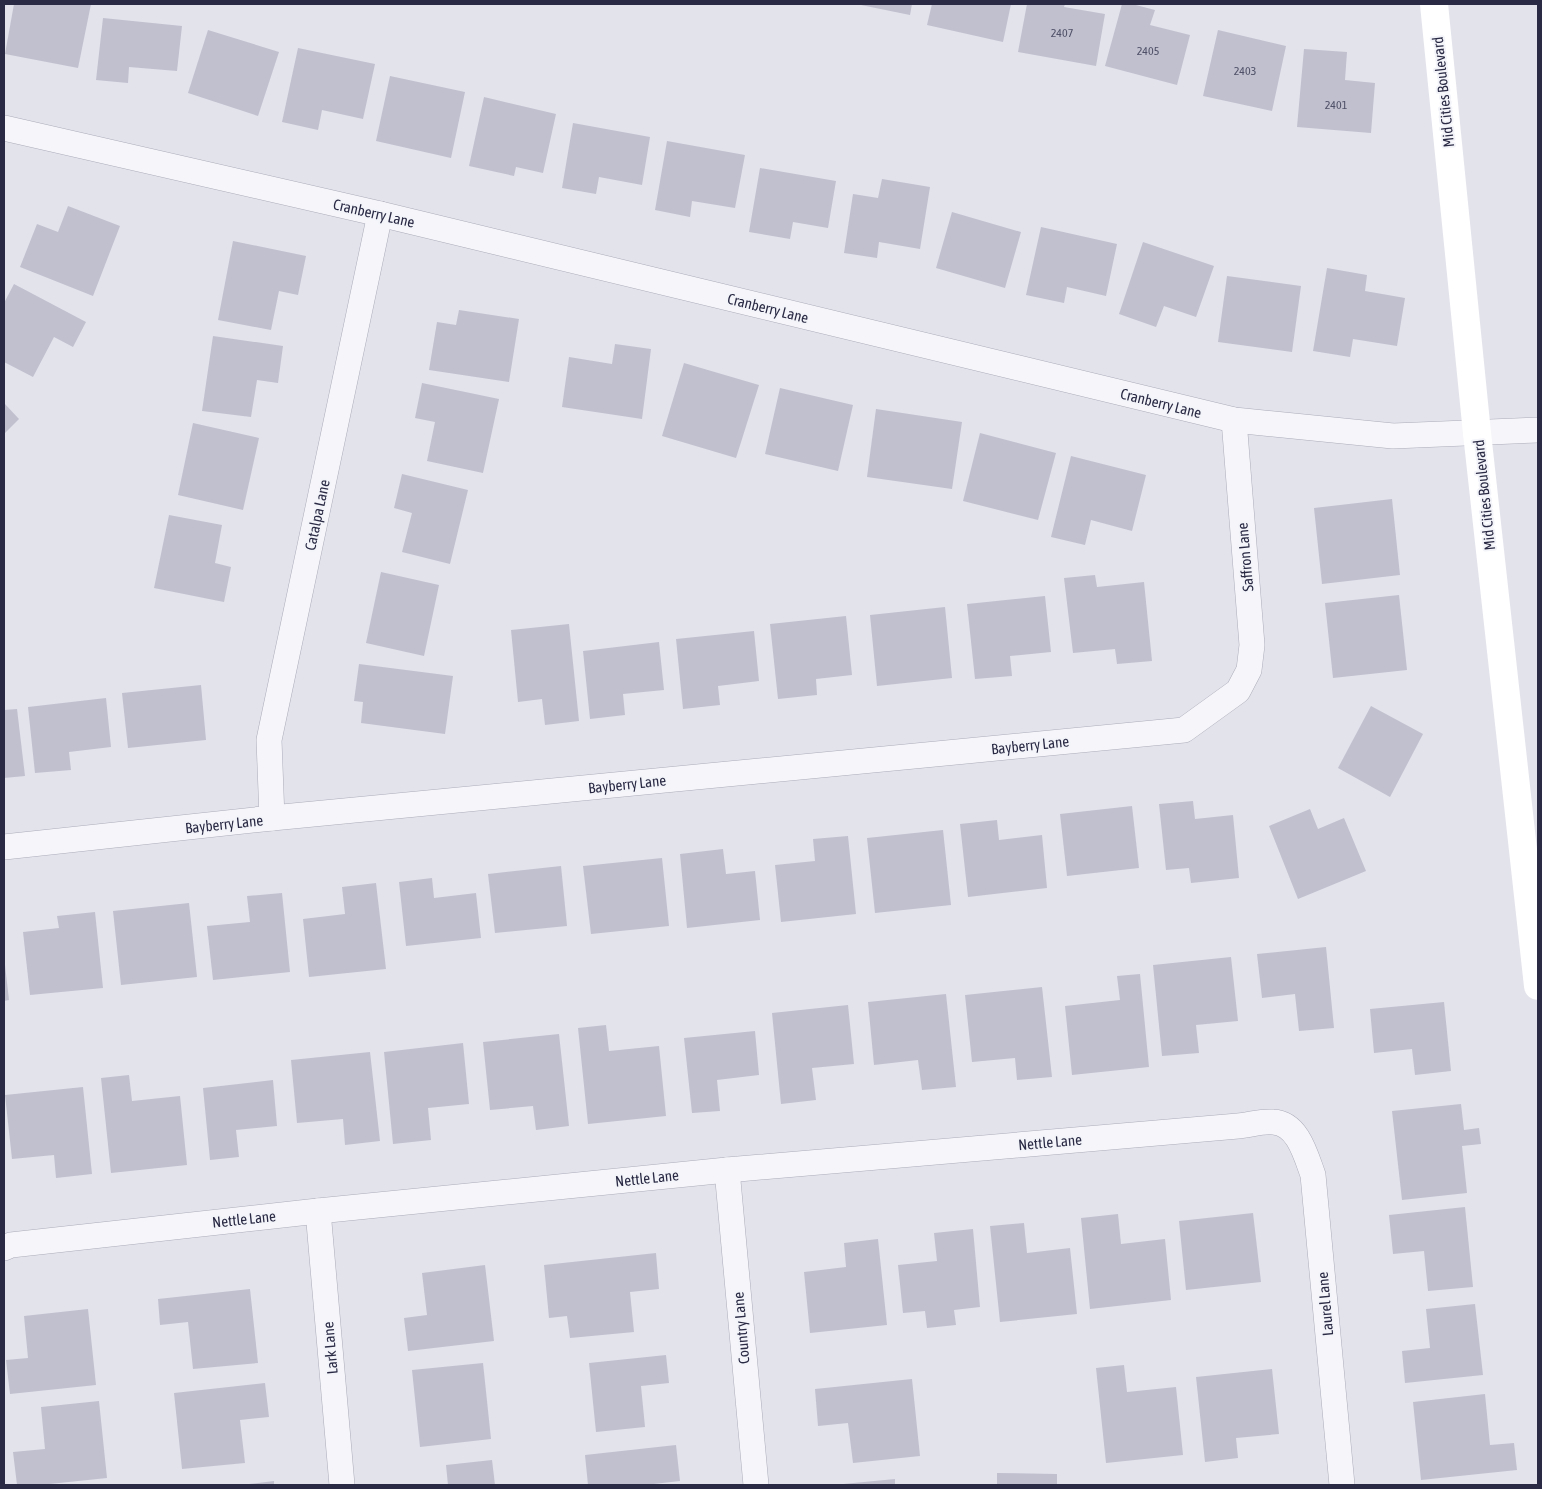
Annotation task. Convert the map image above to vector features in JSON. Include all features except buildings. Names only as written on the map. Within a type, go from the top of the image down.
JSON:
[{"type":"main road","name":"Mid Cities Boulevard","points":[[1434,4],[1477,432],[1538,986]]},
{"type":"street","name":"Cranberry Lane","points":[[4,128],[380,214],[1234,420],[1393,436],[1538,430]]},
{"type":"street","name":"Catalpa Lane","points":[[272,818],[269,740],[380,214]]},
{"type":"street","name":"Saffron Lane","points":[[1234,420],[1252,645],[1250,670],[1238,691]]},
{"type":"street","name":"Bayberry Lane","points":[[4,847],[272,818],[1184,730],[1238,691]]},
{"type":"street","name":"Nettle Lane","points":[[4,1248],[11,1245],[318,1211],[727,1170],[1238,1126],[1275,1121],[1290,1128]]},
{"type":"street","name":"Laurel Lane","points":[[1290,1128],[1301,1143],[1313,1175],[1342,1485]]},
{"type":"street","name":"Country Lane","points":[[727,1170],[756,1485]]},
{"type":"street","name":"Lark Lane","points":[[318,1211],[342,1485]]}]
